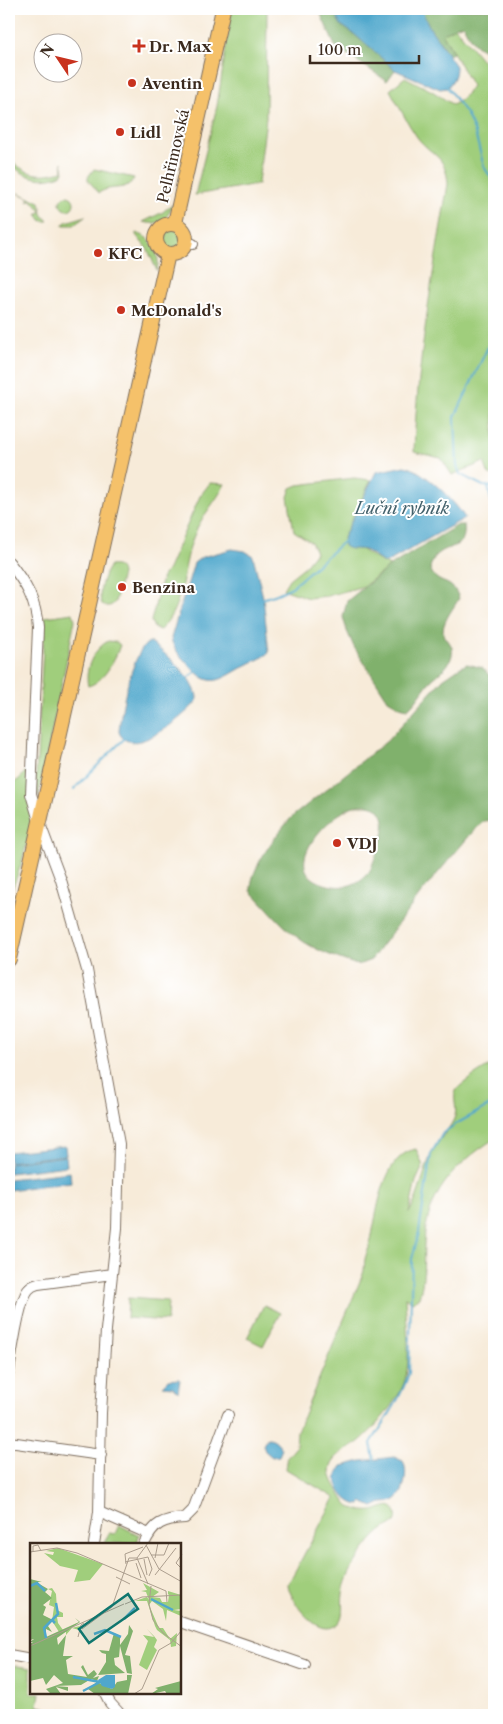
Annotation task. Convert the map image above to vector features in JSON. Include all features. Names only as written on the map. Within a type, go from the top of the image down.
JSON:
[{"type":"main road","name":"Pelhřimovská","points":[[175,223],[223,9]]},
{"type":"main road","points":[[175,223],[185,230],[190,243],[180,252],[168,254],[158,246],[156,237],[162,226],[175,223]]},
{"type":"main road","points":[[9,959],[168,254]]},
{"type":"street","points":[[9,562],[28,589],[37,612],[38,628],[31,794],[61,880],[87,970],[119,1144],[116,1228],[102,1385],[99,1512],[94,1543]]},
{"type":"street","points":[[9,1372],[24,1299],[29,1289],[38,1284],[112,1274]]},
{"type":"street","points":[[144,1543],[148,1534],[157,1524],[175,1518],[185,1518],[193,1510],[228,1415]]},
{"type":"street","points":[[9,1442],[100,1455]]},
{"type":"street","points":[[99,1512],[148,1534]]},
{"type":"street","points":[[181,1622],[304,1665]]},
{"type":"street","points":[[9,1655],[30,1659]]},
{"type":"street","points":[[106,1694],[110,1703],[121,1715]]},
{"type":"green space","points":[[232,9],[267,9],[266,118],[258,184],[195,195],[217,106]]},
{"type":"green space","points":[[320,9],[342,9],[339,13],[341,25],[395,70],[387,81],[335,46]]},
{"type":"green space","points":[[421,9],[494,9],[494,52],[483,49],[474,43],[463,24],[443,34],[453,53],[449,55],[430,28]]},
{"type":"green space","points":[[455,27],[494,75],[494,476],[489,475],[484,462],[452,475],[441,458],[414,452],[422,351],[448,184],[447,174],[441,161],[417,137],[390,90],[405,77],[432,91],[453,105],[463,98],[472,86],[443,34]]},
{"type":"green space","points":[[9,159],[22,169],[34,174],[63,171],[62,162],[64,172],[44,179],[33,177],[14,167],[9,163]]},
{"type":"green space","points":[[94,169],[134,178],[131,183],[123,187],[104,190],[99,193],[88,180]]},
{"type":"green space","points":[[18,193],[40,202],[42,214],[48,221],[42,221],[37,214],[41,211],[31,199],[27,202],[29,198]]},
{"type":"green space","points":[[64,196],[70,196],[74,203],[70,210],[64,210],[60,206],[60,200]]},
{"type":"green space","points":[[171,205],[168,215],[162,221],[153,223],[143,222],[163,212]]},
{"type":"green space","points":[[86,216],[74,225],[62,225],[66,222]]},
{"type":"green space","points":[[171,228],[179,231],[182,239],[179,247],[171,250],[163,247],[160,239],[163,231]]},
{"type":"green space","points":[[136,233],[147,238],[154,247],[158,259],[157,271],[148,250]]},
{"type":"green space","points":[[354,478],[371,480],[343,538],[390,566],[364,586],[327,596],[308,598],[283,589],[289,579],[304,567],[316,552],[311,542],[294,531],[288,497],[291,488],[298,485]]},
{"type":"green space","points":[[210,483],[225,484],[201,520],[195,533],[179,597],[174,609],[160,630],[154,628],[151,621],[162,578],[168,569],[200,496]]},
{"type":"green space","points":[[458,525],[464,525],[463,539],[456,546],[440,552],[430,568],[436,578],[448,584],[456,591],[459,598],[447,618],[443,630],[452,647],[452,655],[445,668],[427,685],[410,707],[407,709],[400,707],[388,700],[354,647],[343,617],[347,601],[390,566]]},
{"type":"green space","points":[[110,566],[118,567],[122,574],[115,602],[107,606],[102,604],[100,590],[107,569]]},
{"type":"green space","points":[[73,613],[75,620],[38,797],[35,791],[45,617]]},
{"type":"green space","points":[[108,641],[116,642],[120,645],[115,657],[104,675],[94,684],[88,686],[87,673],[91,660],[98,649]]},
{"type":"green space","points":[[467,664],[483,668],[494,681],[494,820],[484,821],[476,828],[421,893],[371,960],[358,965],[317,949],[290,931],[251,891],[255,872],[260,862],[280,831],[293,816],[387,741],[443,679]],"holes":[[[364,805],[377,808],[384,821],[382,840],[369,872],[355,883],[345,886],[328,885],[314,879],[307,871],[305,862],[312,841],[338,815],[351,807]]]},
{"type":"green space","points":[[29,771],[34,816],[21,865],[9,898],[9,784],[16,782],[25,772]]},
{"type":"green space","points":[[494,1063],[494,1139],[479,1149],[455,1171],[437,1196],[430,1210],[426,1226],[423,1278],[419,1298],[412,1302],[405,1297],[408,1364],[404,1383],[386,1413],[373,1428],[361,1440],[342,1452],[331,1465],[332,1479],[350,1507],[369,1511],[390,1506],[395,1510],[396,1521],[382,1530],[373,1539],[352,1568],[344,1587],[342,1615],[339,1622],[329,1628],[321,1627],[299,1608],[293,1599],[288,1584],[335,1498],[286,1469],[286,1459],[296,1447],[297,1431],[363,1274],[378,1204],[388,1175],[395,1163],[404,1154],[416,1149],[423,1166],[416,1181],[409,1213],[430,1157],[455,1116],[456,1090],[467,1080]]},
{"type":"green space","points":[[128,1298],[168,1301],[167,1321],[127,1318]]},
{"type":"green space","points":[[264,1305],[280,1313],[263,1346],[247,1338]]},
{"type":"green space","points":[[119,1525],[139,1535],[137,1543],[105,1543],[109,1533],[115,1534]]},
{"type":"green space","points":[[9,1665],[30,1668],[30,1694],[40,1694],[38,1706],[32,1715],[9,1715]]},
{"type":"green space","points":[[38,1706],[46,1708],[50,1715],[32,1715]]},
{"type":"water","points":[[342,9],[421,9],[430,28],[456,66],[455,76],[451,83],[447,88],[440,89],[395,70],[341,25],[337,18]]},
{"type":"water","name":"Luční rybník","points":[[404,466],[429,479],[454,503],[465,518],[386,563],[364,550],[344,546],[343,538],[376,472]]},
{"type":"water","points":[[232,549],[245,551],[253,556],[263,597],[269,653],[228,676],[209,680],[196,672],[183,659],[175,649],[171,638],[194,563],[202,557]]},
{"type":"water","points":[[149,642],[169,657],[189,679],[197,695],[197,701],[171,725],[146,739],[135,742],[125,740],[119,732],[120,723],[124,698],[132,669],[137,657]]},
{"type":"water","points":[[65,1146],[66,1155],[9,1162],[9,1152]]},
{"type":"water","points":[[66,1156],[67,1166],[9,1173],[9,1163]]},
{"type":"water","points":[[70,1172],[71,1182],[9,1190],[9,1179]]},
{"type":"water","points":[[179,1379],[178,1392],[173,1387],[162,1386],[168,1380]]},
{"type":"water","points":[[267,1438],[274,1440],[282,1449],[279,1456],[272,1457],[265,1451],[263,1445]]},
{"type":"water","points":[[394,1457],[403,1461],[406,1470],[403,1489],[396,1499],[373,1507],[362,1502],[360,1505],[352,1503],[342,1494],[337,1478],[342,1466],[361,1461]]},
{"type":"waterway","points":[[447,87],[467,115],[475,133],[484,167],[494,182]]},
{"type":"waterway","points":[[494,334],[455,417],[457,466],[460,474],[483,486],[494,487]]},
{"type":"waterway","points":[[488,487],[492,504]]},
{"type":"waterway","points":[[262,599],[292,587],[344,541]]},
{"type":"waterway","points":[[186,679],[197,671]]},
{"type":"waterway","points":[[74,789],[125,738]]},
{"type":"waterway","points":[[374,1460],[371,1443],[397,1400],[409,1373],[412,1259],[419,1232],[431,1154],[443,1133],[494,1103]]},
{"type":"place","name":"Dr. Max","points":[[139,46]]},
{"type":"place","name":"Aventin","points":[[132,83]]},
{"type":"place","name":"Lidl","points":[[120,132]]},
{"type":"place","name":"KFC","points":[[98,253]]},
{"type":"place","name":"McDonald's","points":[[121,310]]},
{"type":"place","name":"Benzina","points":[[122,587]]},
{"type":"place","name":"VDJ","points":[[337,843]]}]
